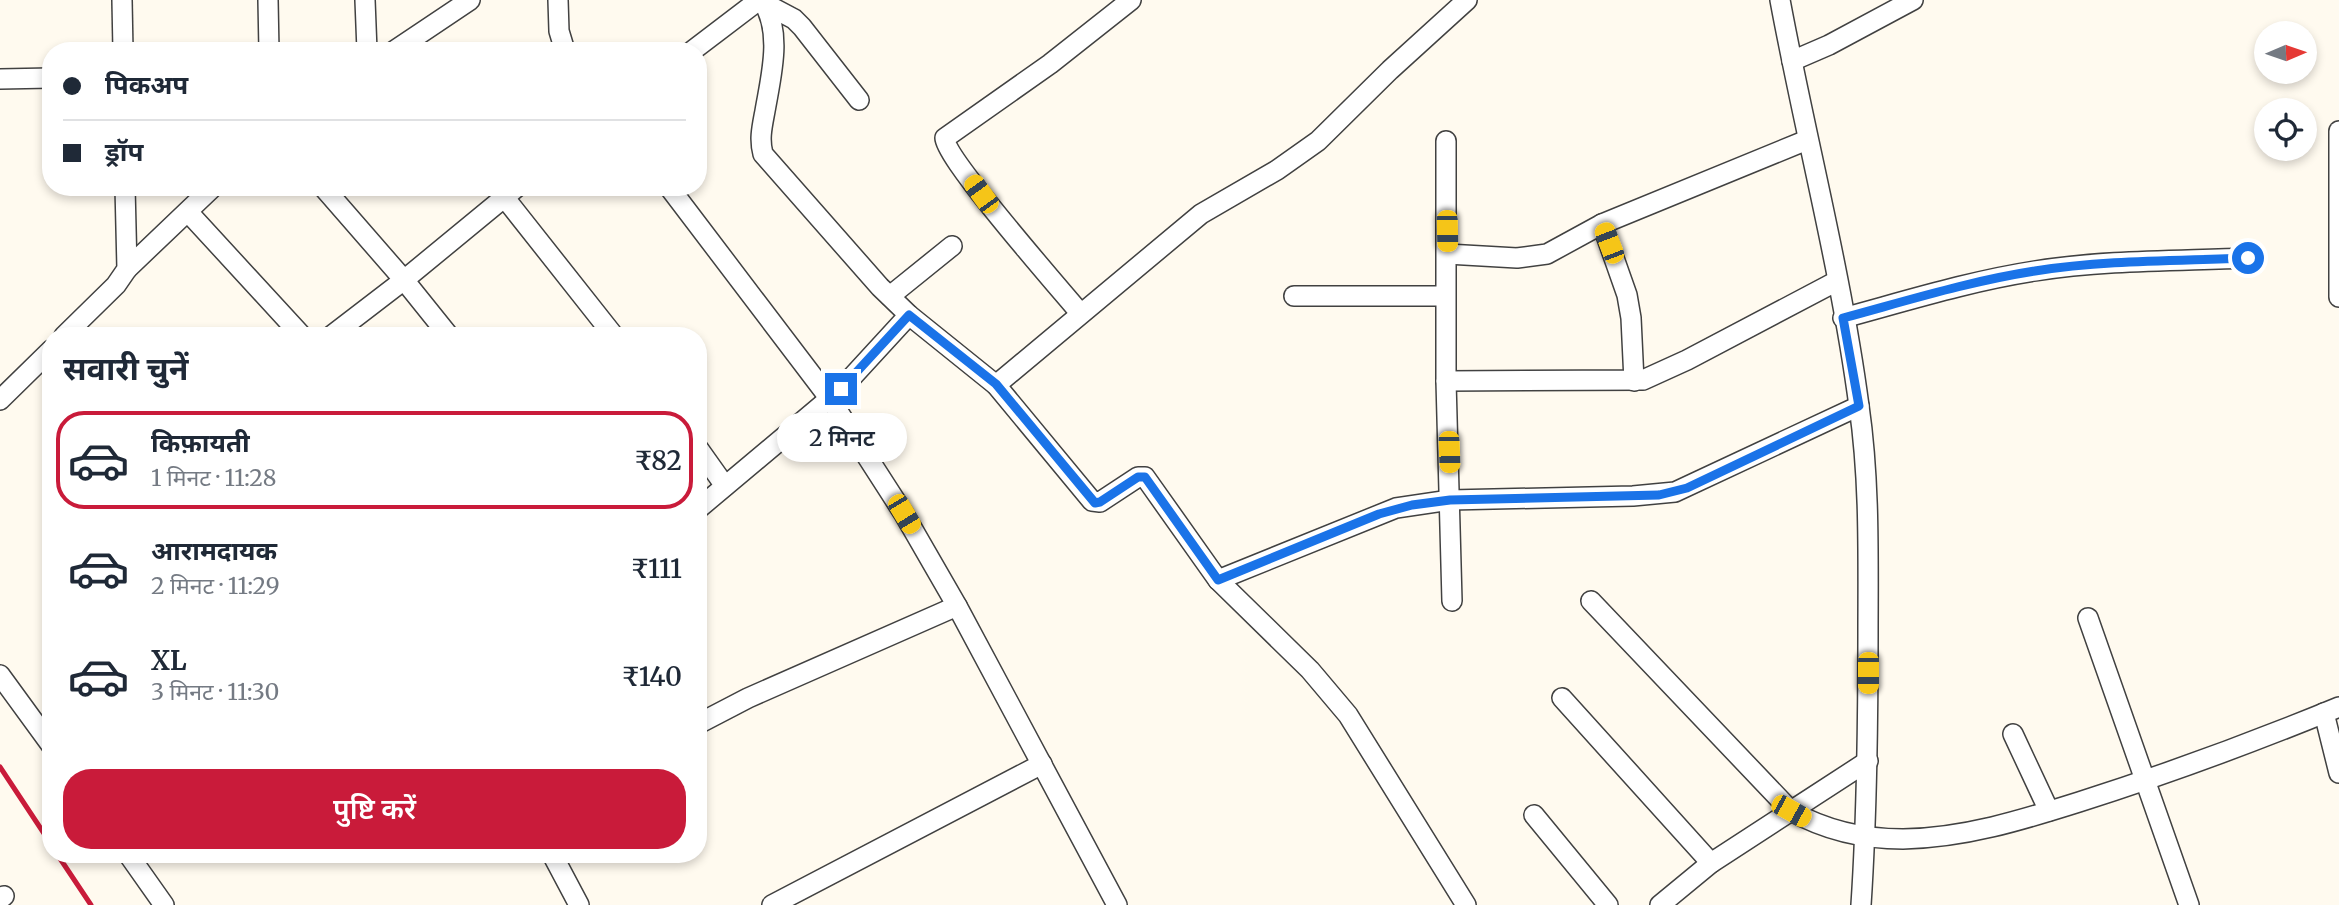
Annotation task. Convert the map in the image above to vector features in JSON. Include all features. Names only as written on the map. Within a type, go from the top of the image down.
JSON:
[{"type":"street","points":[[122,0],[123,42]]},
{"type":"street","points":[[268,0],[269,42]]},
{"type":"street","points":[[365,0],[367,42]]},
{"type":"street","points":[[407,42],[470,0]]},
{"type":"street","points":[[558,0],[559,31],[562,42]]},
{"type":"street","points":[[1080,313],[981,194],[948,149],[945,138],[1050,64],[1131,0]]},
{"type":"street","points":[[996,384],[1201,214],[1277,170],[1318,141],[1467,0]]},
{"type":"street","points":[[1780,0],[1807,139],[1820,190],[1859,406],[1869,532],[1868,761],[1861,905]]},
{"type":"street","points":[[1792,61],[1829,45],[1913,0]]},
{"type":"street","points":[[705,42],[762,1]]},
{"type":"street","points":[[762,1],[781,10],[802,27],[859,100]]},
{"type":"street","points":[[762,1],[770,14],[773,36],[770,80],[760,142],[763,154],[909,315],[996,384],[1095,503],[1138,477],[1145,477],[1218,580],[1310,670],[1348,715],[1466,905]]},
{"type":"street","points":[[0,79],[42,78]]},
{"type":"street","points":[[2339,131],[2339,297]]},
{"type":"street","points":[[1447,254],[1517,258],[1540,256],[1569,244],[1602,224],[1807,139]]},
{"type":"street","points":[[1446,141],[1446,381],[1452,601]]},
{"type":"street","points":[[125,196],[127,269]]},
{"type":"street","points":[[73,327],[116,285],[127,269],[204,196]]},
{"type":"street","points":[[331,196],[442,327]]},
{"type":"street","points":[[343,327],[404,280],[499,196]]},
{"type":"street","points":[[510,196],[607,327]]},
{"type":"street","points":[[676,196],[830,399],[904,514],[957,606],[1118,905]]},
{"type":"street","points":[[188,212],[294,327]]},
{"type":"street","points":[[1602,224],[1628,295],[1634,381]]},
{"type":"street","points":[[890,296],[952,246]]},
{"type":"street","points":[[1843,318],[2005,276],[2036,271],[2121,263],[2248,258]]},
{"type":"street","points":[[1446,381],[1634,381],[1687,360],[1837,281]]},
{"type":"street","points":[[1294,296],[1445,296]]},
{"type":"street","points":[[707,501],[830,399],[909,315]]},
{"type":"street","points":[[0,400],[42,358]]},
{"type":"street","points":[[1218,580],[1387,511],[1412,505],[1450,500],[1633,496],[1675,492],[1859,406]]},
{"type":"street","points":[[707,461],[725,486]]},
{"type":"street","points":[[1591,601],[1791,811],[1824,826],[1866,836],[1903,839],[1999,827],[2146,781],[2332,710],[2339,773]]},
{"type":"street","points":[[707,719],[748,698],[957,606]]},
{"type":"street","points":[[2088,618],[2189,905]]},
{"type":"street","points":[[0,675],[42,733]]},
{"type":"street","points":[[1562,698],[1711,863]]},
{"type":"street","points":[[2013,734],[2049,811]]},
{"type":"street","points":[[1660,905],[1711,863],[1868,761]]},
{"type":"street","points":[[772,905],[1042,764]]},
{"type":"street","points":[[1534,815],[1608,905]]},
{"type":"street","points":[[134,863],[164,905]]},
{"type":"street","points":[[557,863],[579,905]]},
{"type":"railway","points":[[0,767],[42,830]]},
{"type":"railway","points":[[63,863],[91,905]]},
{"type":"route","points":[[841,389],[909,315],[996,384],[1092,501],[1098,503],[1138,477],[1145,477],[1218,580],[1396,508],[1450,500],[1659,495],[1687,488],[1859,406],[1843,318],[2005,276],[2036,271],[2103,264],[2248,258]]}]
